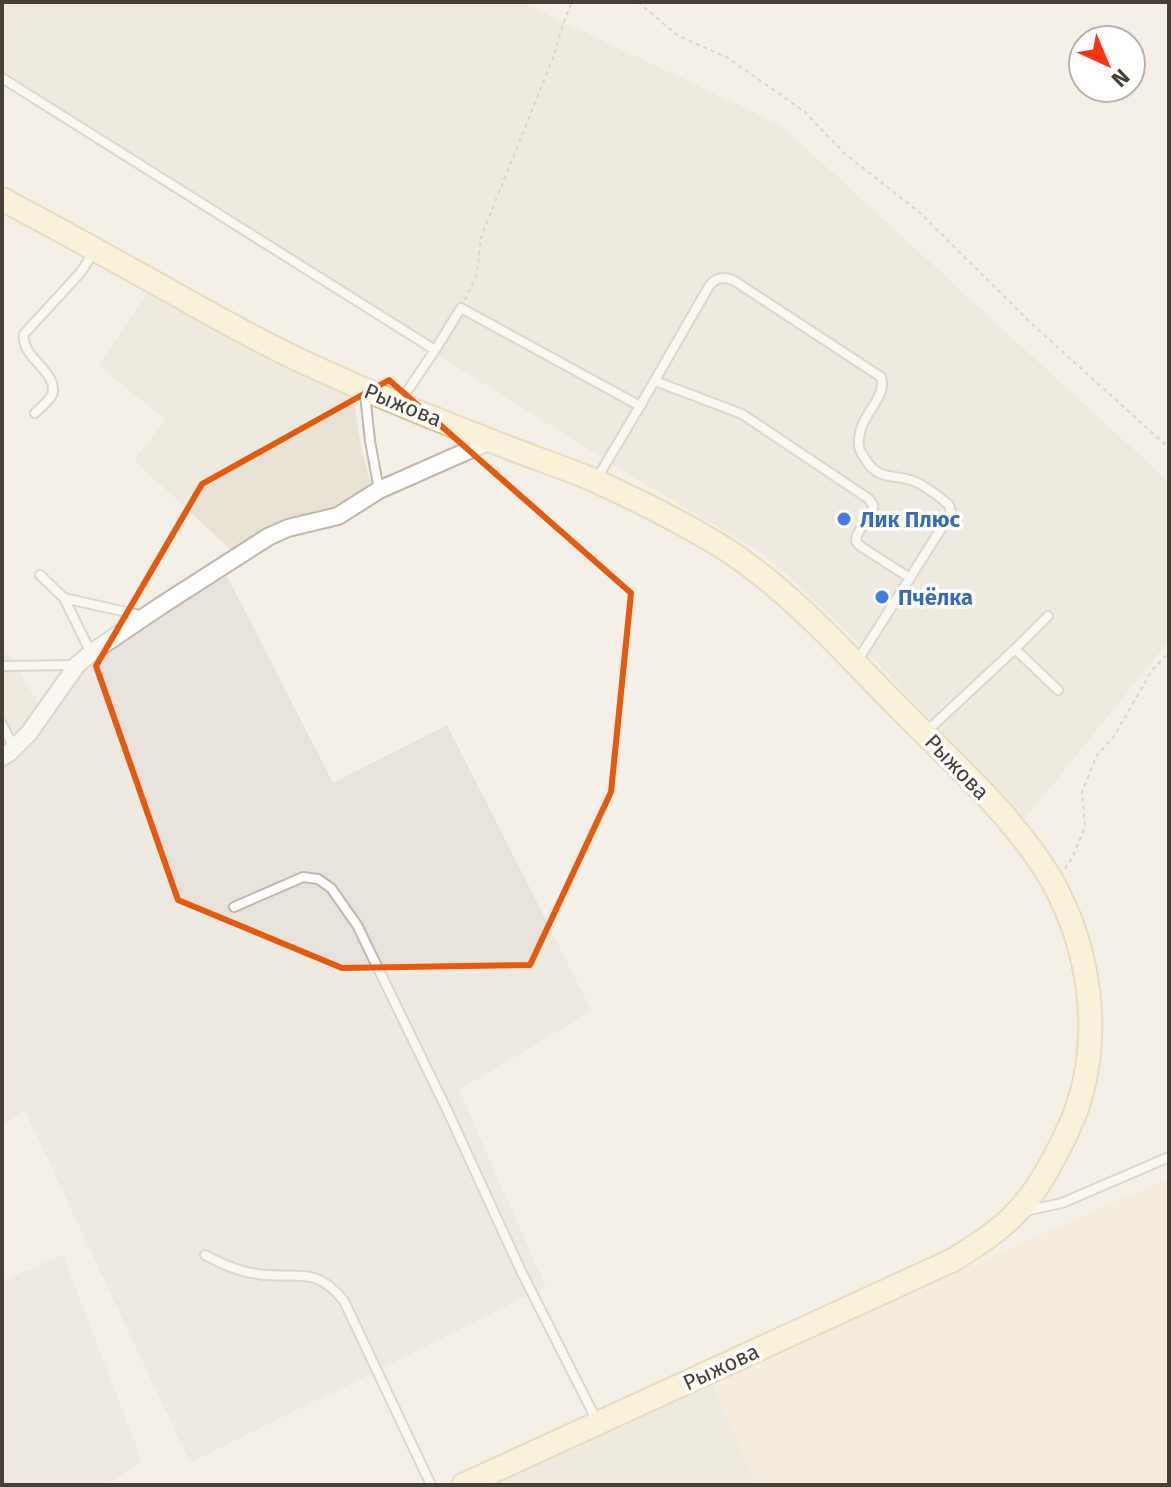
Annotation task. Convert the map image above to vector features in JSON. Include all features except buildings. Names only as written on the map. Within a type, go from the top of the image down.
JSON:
[{"type":"street","name":"Рыжова","points":[[2,199],[306,364],[490,441],[596,481],[728,551],[803,612],[1001,812],[1053,884],[1072,924],[1085,972],[1090,1016],[1087,1057],[1076,1110],[1064,1139],[1034,1191],[1017,1213],[988,1238],[953,1260],[463,1485]]},
{"type":"street","points":[[8,752],[29,733],[77,665],[145,616],[268,537],[288,528],[338,516],[379,490],[490,441]]},
{"type":"lane","points":[[2,78],[435,350]]},
{"type":"lane","points":[[35,413],[51,397],[53,386],[26,348],[24,334],[81,272],[95,250]]},
{"type":"lane","points":[[596,481],[712,281],[718,278],[733,280],[877,373],[884,387],[862,425],[858,443],[865,459],[874,471],[916,482],[946,502],[951,509],[856,664]]},
{"type":"lane","points":[[399,403],[461,308],[640,406]]},
{"type":"lane","points":[[655,381],[742,414],[869,499],[873,508],[856,541],[910,578]]},
{"type":"lane","points":[[365,390],[379,490]]},
{"type":"lane","points":[[40,575],[64,598],[91,653]]},
{"type":"lane","points":[[64,598],[145,616]]},
{"type":"lane","points":[[924,733],[1048,616]]},
{"type":"lane","points":[[1015,649],[1058,690]]},
{"type":"lane","points":[[2,666],[77,665]]},
{"type":"lane","points":[[2,724],[8,752]]},
{"type":"lane","points":[[234,907],[303,877],[318,879],[331,888],[345,906],[357,925],[521,1271],[598,1424]]},
{"type":"lane","points":[[1017,1213],[1062,1203],[1169,1157]]},
{"type":"lane","points":[[205,1255],[235,1269],[260,1275],[313,1276],[334,1289],[344,1301],[431,1485]]},
{"type":"path","points":[[461,308],[477,274],[481,237],[553,58],[572,2]]},
{"type":"path","points":[[638,2],[677,35],[728,58],[805,112],[843,152],[919,212],[1033,325],[1169,448]]},
{"type":"path","points":[[1053,884],[1073,856],[1085,827],[1082,792],[1097,755],[1115,735],[1152,670],[1169,653]]},
{"type":"highlighted area","points":[[389,380],[631,593],[611,792],[530,965],[342,968],[178,900],[96,666],[202,484]]},
{"type":"shaded area","points":[[2,2],[521,2],[781,125],[1169,482],[1169,641],[1024,820],[874,659],[785,572],[752,547],[625,472],[2,83]]},
{"type":"shaded area","points":[[149,290],[353,395],[372,488],[335,513],[233,552],[134,460],[166,420],[99,366]]},
{"type":"shaded area","points":[[226,574],[333,783],[447,725],[592,1011],[459,1090],[546,1287],[190,1463],[25,1111],[2,1125],[2,761],[81,670],[96,657]]},
{"type":"shaded area","points":[[2,643],[40,706],[25,728],[2,750]]},
{"type":"shaded area","points":[[1169,1178],[1169,1485],[757,1485],[711,1380]]},
{"type":"shaded area","points":[[63,1255],[142,1461],[107,1485],[2,1485],[2,1281]]},
{"type":"shaded area","points":[[711,1380],[757,1485],[504,1485],[501,1476]]},
{"type":"place","name":"Лик Плюс","points":[[844,519]]},
{"type":"place","name":"Пчёлка","points":[[882,597]]}]
